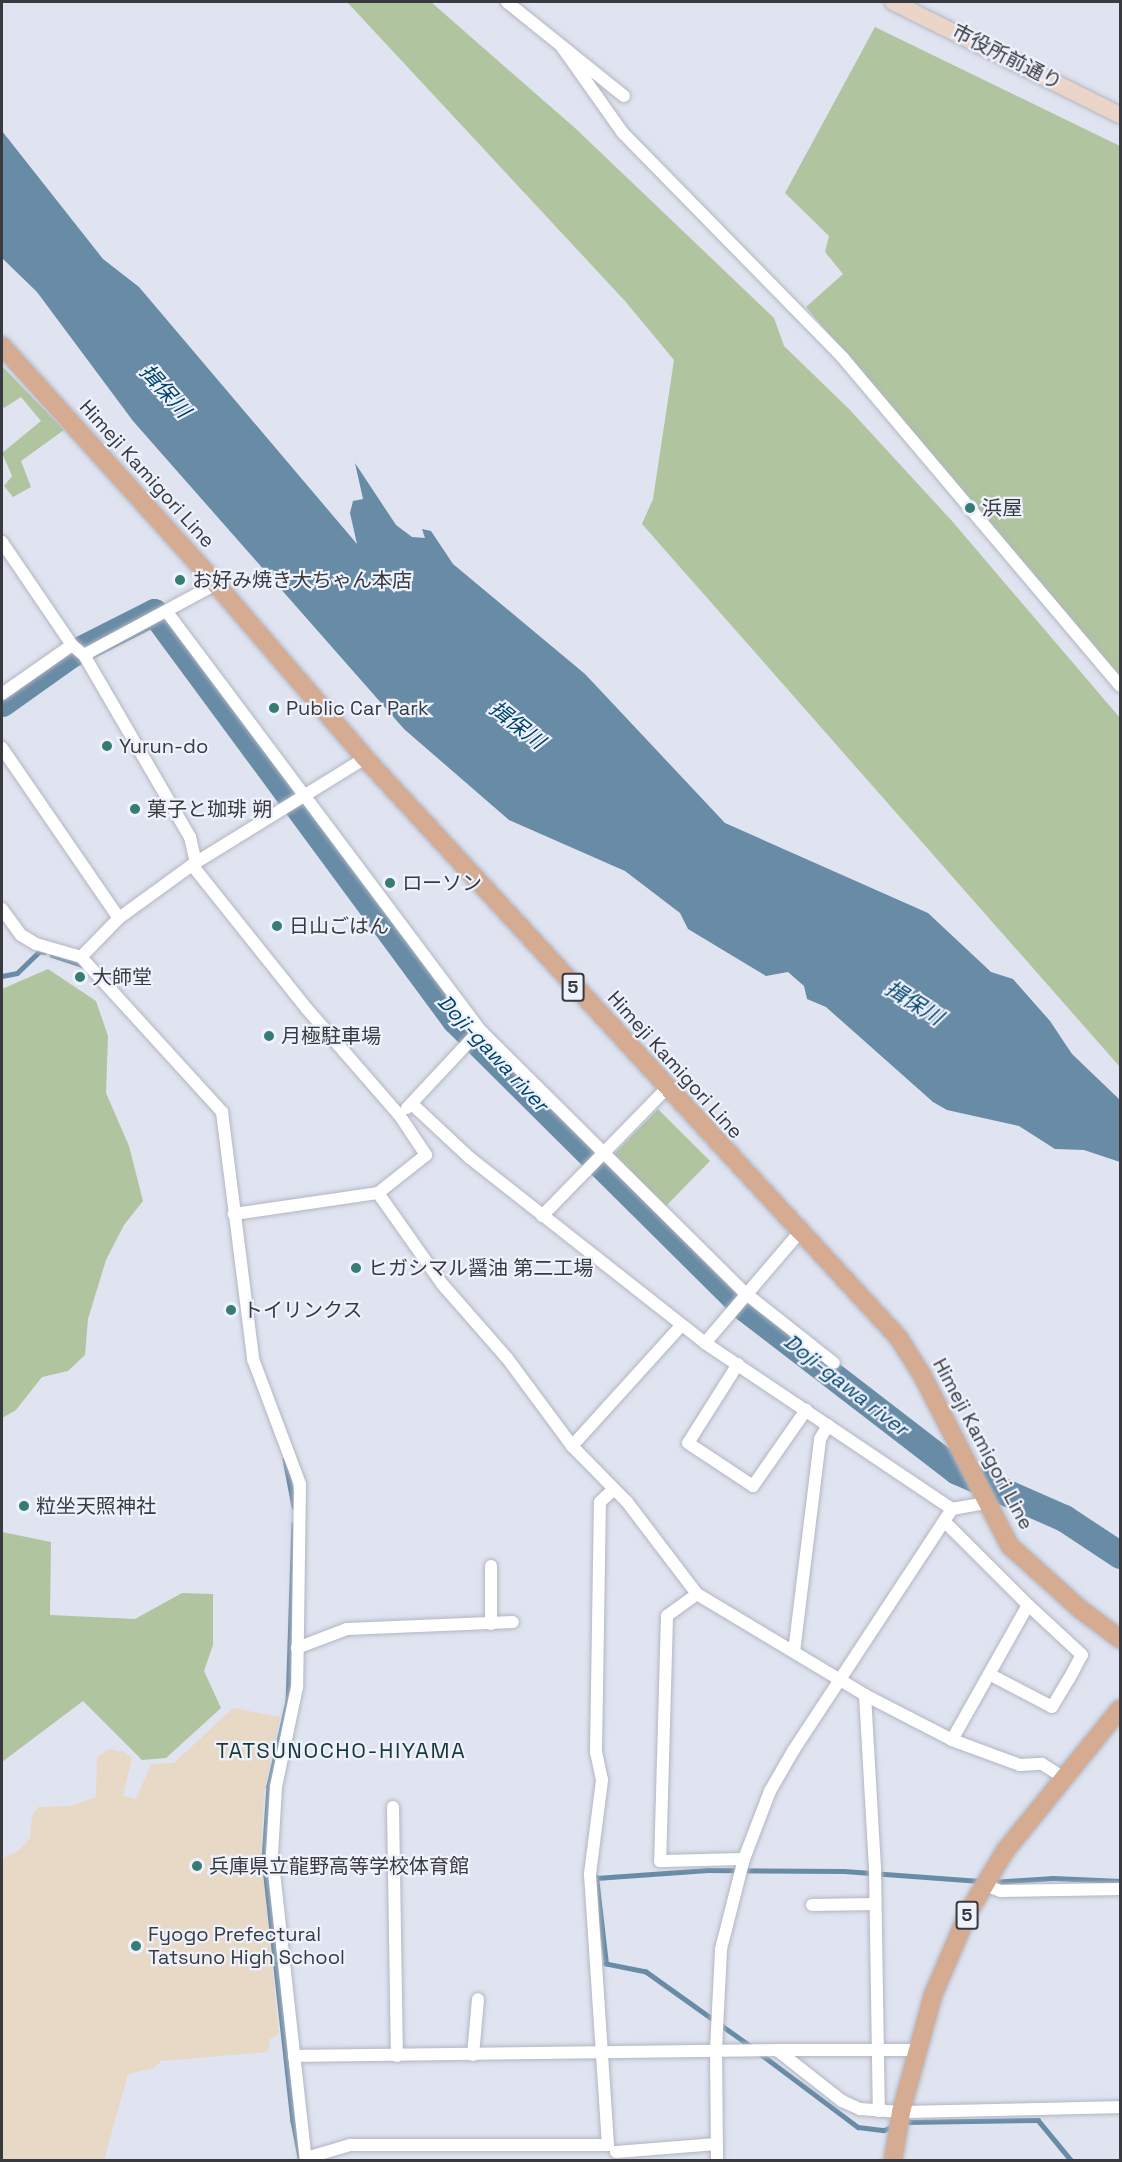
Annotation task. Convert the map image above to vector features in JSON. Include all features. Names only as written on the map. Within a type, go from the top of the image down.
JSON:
[{"type":"main road","name":"Himeji Kamigori Line","points":[[2,346],[216,584],[365,758],[666,1089],[898,1337],[922,1375],[1010,1546],[1080,1609],[1120,1639]]},
{"type":"main road","name":"5","points":[[893,2160],[901,2112],[933,1995],[969,1911],[1005,1851],[1120,1709]]},
{"type":"street","points":[[507,2],[624,96]]},
{"type":"street","name":"市役所前通り","points":[[893,2],[1120,115]]},
{"type":"street","points":[[562,46],[623,133],[843,358],[1120,686]]},
{"type":"street","points":[[2,542],[72,645],[84,655],[190,837],[194,863],[307,1010],[400,1116],[426,1155],[378,1193],[234,1214]]},
{"type":"street","points":[[84,655],[152,621],[216,584]]},
{"type":"street","points":[[166,612],[301,795],[480,1030],[744,1295],[834,1363]]},
{"type":"street","points":[[2,694],[72,645]]},
{"type":"street","points":[[2,748],[119,918]]},
{"type":"street","points":[[81,957],[119,918],[194,863],[301,795],[365,758]]},
{"type":"street","points":[[2,909],[21,935],[36,944],[81,957],[222,1112],[253,1359],[300,1484],[297,1687],[276,1787],[272,1854],[306,2159],[350,2145],[608,2145],[604,2053],[590,1874],[602,1780],[596,1752],[600,1502],[614,1489]]},
{"type":"street","points":[[400,1116],[480,1030]]},
{"type":"street","points":[[542,1216],[666,1089]]},
{"type":"street","points":[[412,1104],[470,1158],[705,1343],[952,1509],[986,1503]]},
{"type":"street","points":[[378,1193],[443,1286],[507,1358],[572,1446],[614,1489],[697,1594],[865,1695],[952,1740],[1020,1765],[1042,1764],[1063,1777]]},
{"type":"street","points":[[705,1343],[799,1233]]},
{"type":"street","points":[[572,1446],[681,1326]]},
{"type":"street","points":[[738,1364],[688,1443],[753,1486],[806,1410]]},
{"type":"street","points":[[794,1652],[820,1440],[828,1425]]},
{"type":"street","points":[[717,2160],[716,2049],[721,1949],[744,1859],[770,1791],[838,1679],[946,1523],[952,1509]]},
{"type":"street","points":[[946,1523],[1082,1655],[1052,1707],[989,1674]]},
{"type":"street","points":[[491,1566],[491,1624]]},
{"type":"street","points":[[697,1594],[667,1616],[660,1861],[744,1859]]},
{"type":"street","points":[[952,1740],[1028,1605]]},
{"type":"street","points":[[297,1648],[347,1629],[513,1622]]},
{"type":"street","points":[[865,1695],[875,1873],[879,2111]]},
{"type":"street","points":[[393,1807],[397,2056]]},
{"type":"street","points":[[985,1885],[1001,1892],[1120,1889]]},
{"type":"street","points":[[812,1905],[875,1904]]},
{"type":"street","points":[[473,2055],[478,1999]]},
{"type":"street","points":[[294,2056],[604,2053],[716,2049],[918,2050]]},
{"type":"street","points":[[777,2050],[842,2101],[879,2111],[1120,2107]]},
{"type":"street","points":[[616,2152],[717,2144]]},
{"type":"shaded area","name":"Fyogo Prefectural Tatsuno High School","points":[[233,1708],[280,1717],[264,1792],[261,1853],[279,2034],[270,2039],[268,2052],[161,2061],[154,2068],[128,2074],[104,2160],[2,2160],[2,1859],[18,1851],[30,1838],[32,1816],[38,1807],[71,1806],[96,1797],[97,1757],[109,1749],[125,1752],[132,1758],[123,1796],[136,1799],[151,1764],[174,1763]]},
{"type":"green space","points":[[347,2],[431,2],[575,128],[774,318],[784,346],[849,409],[952,521],[1120,718],[1120,1067],[642,524],[653,499],[674,360],[625,301]]},
{"type":"green space","points":[[875,27],[1120,146],[1120,676],[806,307],[843,274],[825,252],[829,236],[785,193]]},
{"type":"green space","points":[[2,366],[64,430],[21,461],[31,487],[13,497],[4,486],[12,476],[2,453],[41,421],[21,397],[4,408],[2,405]]},
{"type":"green space","points":[[48,969],[96,1001],[108,1036],[106,1093],[129,1146],[143,1201],[124,1225],[106,1260],[88,1319],[85,1355],[68,1371],[42,1377],[16,1410],[2,1418],[2,989]]},
{"type":"green space","points":[[658,1109],[710,1161],[665,1207],[613,1155]]},
{"type":"green space","points":[[2,1532],[51,1542],[50,1615],[135,1619],[182,1593],[213,1594],[213,1645],[204,1671],[221,1708],[166,1758],[142,1760],[83,1701],[2,1762]]},
{"type":"water","name":"揖保川","points":[[2,131],[103,259],[139,287],[357,544],[350,513],[353,501],[363,499],[355,463],[396,525],[412,537],[425,538],[422,529],[431,531],[453,564],[585,674],[725,823],[928,913],[991,972],[1013,979],[1050,1021],[1072,1054],[1120,1100],[1120,1162],[1084,1150],[1055,1149],[1019,1126],[947,1110],[933,1102],[826,1007],[807,999],[804,986],[788,972],[766,976],[688,929],[680,913],[625,871],[509,820],[404,729],[133,421],[37,292],[2,258]]},
{"type":"waterway","name":"Doji-gawa river","points":[[2,703],[71,654],[154,612],[455,1020],[745,1308],[957,1471],[1064,1518],[1120,1555]]},
{"type":"waterway","points":[[2,976],[17,973],[40,951],[44,952]]},
{"type":"waterway","points":[[52,955],[83,965]]},
{"type":"waterway","points":[[285,1459],[294,1506]]},
{"type":"waterway","points":[[294,1524],[288,1701],[269,1786],[264,1859],[293,2121],[300,2156]]},
{"type":"waterway","points":[[751,2047],[646,1972],[606,1964],[596,1878],[708,1870],[844,1871],[980,1881]]},
{"type":"waterway","points":[[992,1882],[1053,1878],[1120,1881]]},
{"type":"waterway","points":[[758,2052],[858,2127],[884,2130],[895,2126]]},
{"type":"waterway","points":[[905,2122],[1038,2120],[1071,2160]]},
{"type":"place","name":"浜屋","points":[[970,508]]},
{"type":"place","name":"お好み焼き大ちゃん本店","points":[[180,580]]},
{"type":"place","name":"Public Car Park","points":[[274,708]]},
{"type":"place","name":"Yurun-do","points":[[107,746]]},
{"type":"place","name":"菓子と珈琲 朔","points":[[135,809]]},
{"type":"place","name":"ローソン","points":[[390,883]]},
{"type":"place","name":"日山ごはん","points":[[277,926]]},
{"type":"place","name":"大師堂","points":[[80,977]]},
{"type":"place","name":"月極駐車場","points":[[269,1036]]},
{"type":"place","name":"ヒガシマル醤油 第二工場","points":[[356,1268]]},
{"type":"place","name":"トイリンクス","points":[[231,1310]]},
{"type":"place","name":"粒坐天照神社","points":[[24,1506]]},
{"type":"place","name":"兵庫県立龍野高等学校体育館","points":[[197,1866]]},
{"type":"place","name":"Fyogo Prefectural Tatsuno High School","points":[[136,1946]]},
{"type":"district","name":"TATSUNOCHO-HIYAMA","points":[[341,1751]]}]
